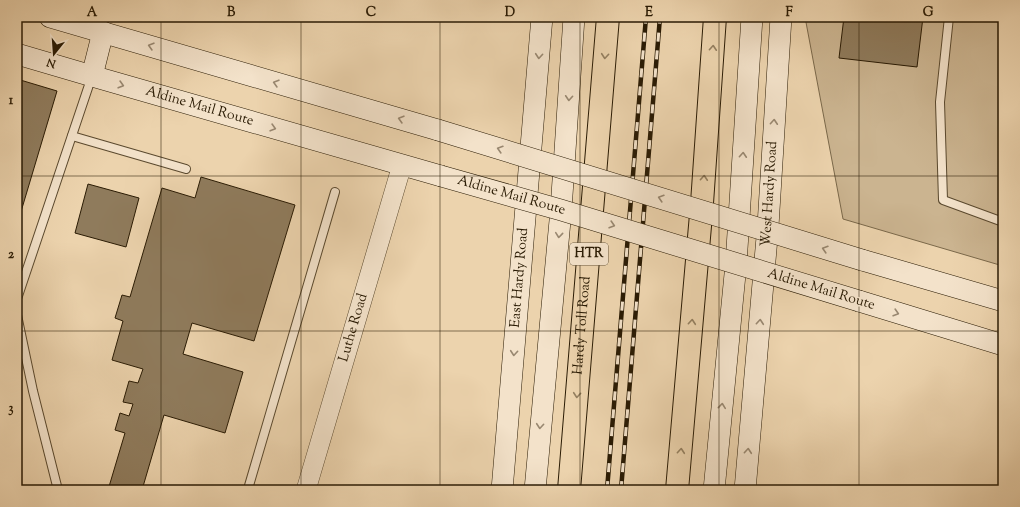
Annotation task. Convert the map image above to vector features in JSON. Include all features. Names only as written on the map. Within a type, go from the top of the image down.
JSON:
[{"type":"highway","name":"Hardy Toll Road","points":[[569,490],[608,17]]},
{"type":"highway","points":[[677,490],[701,211],[715,17]]},
{"type":"main road","points":[[50,17],[438,130],[862,260],[1003,301]]},
{"type":"main road","name":"East Hardy Road","points":[[502,490],[542,17]]},
{"type":"main road","points":[[534,490],[561,210],[574,17]]},
{"type":"main road","name":"West Hardy Road","points":[[745,490],[768,226],[781,17]]},
{"type":"main road","points":[[714,490],[736,264],[752,19]]},
{"type":"main road","points":[[92,76],[103,32]]},
{"type":"main road","name":"Aldine Mail Route","points":[[17,54],[561,210],[1003,345]]},
{"type":"street","name":"Luthe Road","points":[[306,490],[402,165]]},
{"type":"lane","points":[[949,17],[940,102],[943,200],[1003,222]]},
{"type":"lane","points":[[17,300],[92,76]]},
{"type":"lane","points":[[72,136],[186,169]]},
{"type":"lane","points":[[248,490],[335,192]]},
{"type":"lane","points":[[17,315],[33,391],[58,490]]},
{"type":"shaded area","points":[[805,17],[1003,17],[1003,266],[843,219]]},
{"type":"building","points":[[844,17],[923,17],[917,67],[839,58]]},
{"type":"building","points":[[17,79],[57,91],[17,225]]},
{"type":"building","points":[[201,177],[295,205],[254,341],[192,323],[183,354],[243,372],[225,433],[164,415],[142,490],[108,490],[125,433],[115,430],[120,413],[129,416],[133,404],[123,402],[129,381],[138,383],[143,369],[112,360],[123,321],[115,318],[122,295],[130,297],[162,188],[195,198]]},
{"type":"building","points":[[88,184],[139,198],[126,247],[75,233]]},
{"type":"railway","points":[[607,490],[646,17]]},
{"type":"railway","points":[[621,490],[660,17]]}]
